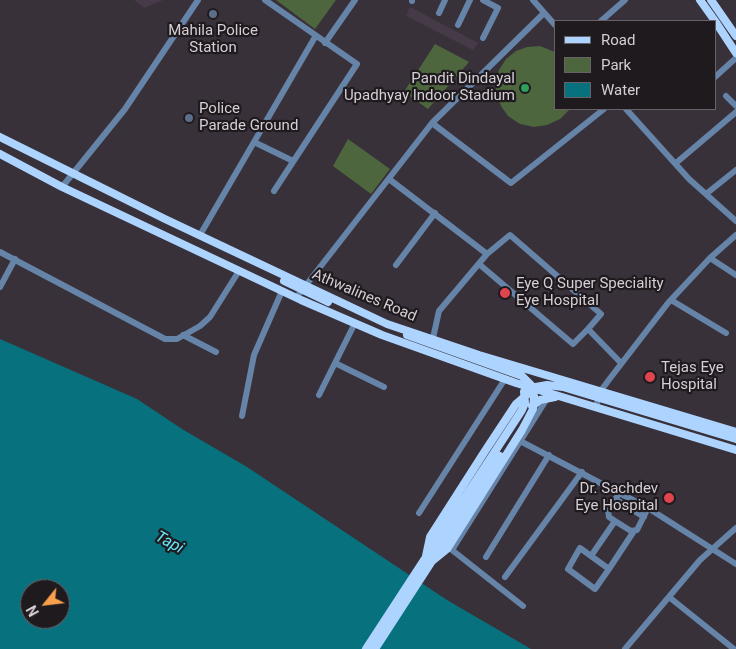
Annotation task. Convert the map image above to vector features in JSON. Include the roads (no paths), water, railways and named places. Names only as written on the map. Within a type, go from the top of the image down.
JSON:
[{"type":"main road","points":[[700,0],[714,20]]},
{"type":"main road","points":[[714,1],[736,36]]},
{"type":"main road","points":[[716,22],[736,52]]},
{"type":"main road","name":"Athwalines Road","points":[[0,137],[165,219],[387,324],[735,437]]},
{"type":"main road","name":"Athwalines Road","points":[[0,154],[62,187],[296,298],[355,323],[549,395],[596,407]]},
{"type":"main road","points":[[52,181],[62,167]]},
{"type":"main road","points":[[165,219],[186,232],[304,292],[385,327],[508,370],[527,379],[532,386],[534,396],[529,418],[447,549],[428,560]]},
{"type":"main road","points":[[456,361],[460,348]]},
{"type":"main road","points":[[375,649],[522,410],[526,394],[516,383]]},
{"type":"main road","points":[[428,560],[430,537],[516,404],[536,387],[547,385],[563,387],[735,437]]},
{"type":"main road","points":[[366,649],[533,405],[549,395]]},
{"type":"main road","points":[[596,407],[736,450]]},
{"type":"street","points":[[62,187],[72,172],[125,109],[198,0]]},
{"type":"street","points":[[265,0],[325,43],[354,61],[356,66],[274,191]]},
{"type":"street","points":[[325,43],[355,0]]},
{"type":"street","points":[[439,13],[445,0]]},
{"type":"street","points":[[458,25],[470,0]]},
{"type":"street","points":[[533,0],[554,24]]},
{"type":"street","points":[[602,20],[625,0]]},
{"type":"street","points":[[483,38],[498,8],[487,1]]},
{"type":"street","points":[[296,298],[432,123],[544,13]]},
{"type":"street","points":[[200,235],[315,36]]},
{"type":"street","points":[[716,76],[736,58]]},
{"type":"street","points":[[726,96],[736,106]]},
{"type":"street","points":[[432,123],[511,183],[603,110]]},
{"type":"street","points":[[627,110],[706,194],[736,221]]},
{"type":"street","points":[[676,163],[736,112]]},
{"type":"street","points":[[254,142],[293,161]]},
{"type":"street","points":[[706,194],[736,170]]},
{"type":"street","points":[[389,178],[487,254]]},
{"type":"street","points":[[396,265],[435,213]]},
{"type":"street","points":[[433,338],[439,311],[487,254],[510,235],[601,314],[573,344],[479,264]]},
{"type":"street","points":[[596,407],[600,392],[671,300],[710,258],[736,235]]},
{"type":"street","points":[[0,252],[165,339],[177,339],[210,318],[240,271]]},
{"type":"street","points":[[710,258],[736,275]]},
{"type":"street","points":[[0,287],[14,259]]},
{"type":"street","points":[[242,416],[254,355],[282,291]]},
{"type":"street","points":[[671,300],[726,333]]},
{"type":"street","points":[[320,395],[355,323]]},
{"type":"street","points":[[588,330],[621,363]]},
{"type":"street","points":[[184,335],[216,352]]},
{"type":"street","points":[[336,363],[384,386]]},
{"type":"street","points":[[419,513],[505,379]]},
{"type":"street","points":[[523,606],[452,550],[522,442],[549,395]]},
{"type":"street","points":[[522,442],[620,492],[714,548],[736,564]]},
{"type":"street","points":[[486,557],[549,455]]},
{"type":"street","points":[[505,577],[582,472]]},
{"type":"street","points":[[620,492],[608,514],[615,521],[634,531]]},
{"type":"street","points":[[615,499],[644,517]]},
{"type":"street","points":[[609,569],[580,548],[569,566],[570,572],[595,589],[609,569],[634,531],[639,528],[648,508]]},
{"type":"street","points":[[590,556],[615,521]]},
{"type":"street","points":[[625,649],[700,560],[736,528]]},
{"type":"street","points":[[669,597],[734,649]]},
{"type":"water","name":"Tapi","points":[[0,339],[137,399],[182,429],[247,467],[447,600],[531,649],[0,649]]},
{"type":"place","name":"Mahila Police Station","points":[[213,14]]},
{"type":"place","name":"Pandit Dindayal Upadhyay Indoor Stadium","points":[[525,88]]},
{"type":"place","name":"Police Parade Ground","points":[[189,118]]},
{"type":"place","name":"Eye Q Super Speciality Eye Hospital","points":[[505,293]]},
{"type":"place","name":"Tejas Eye Hospital","points":[[650,377]]},
{"type":"place","name":"Dr. Sachdev Eye Hospital","points":[[669,498]]}]
